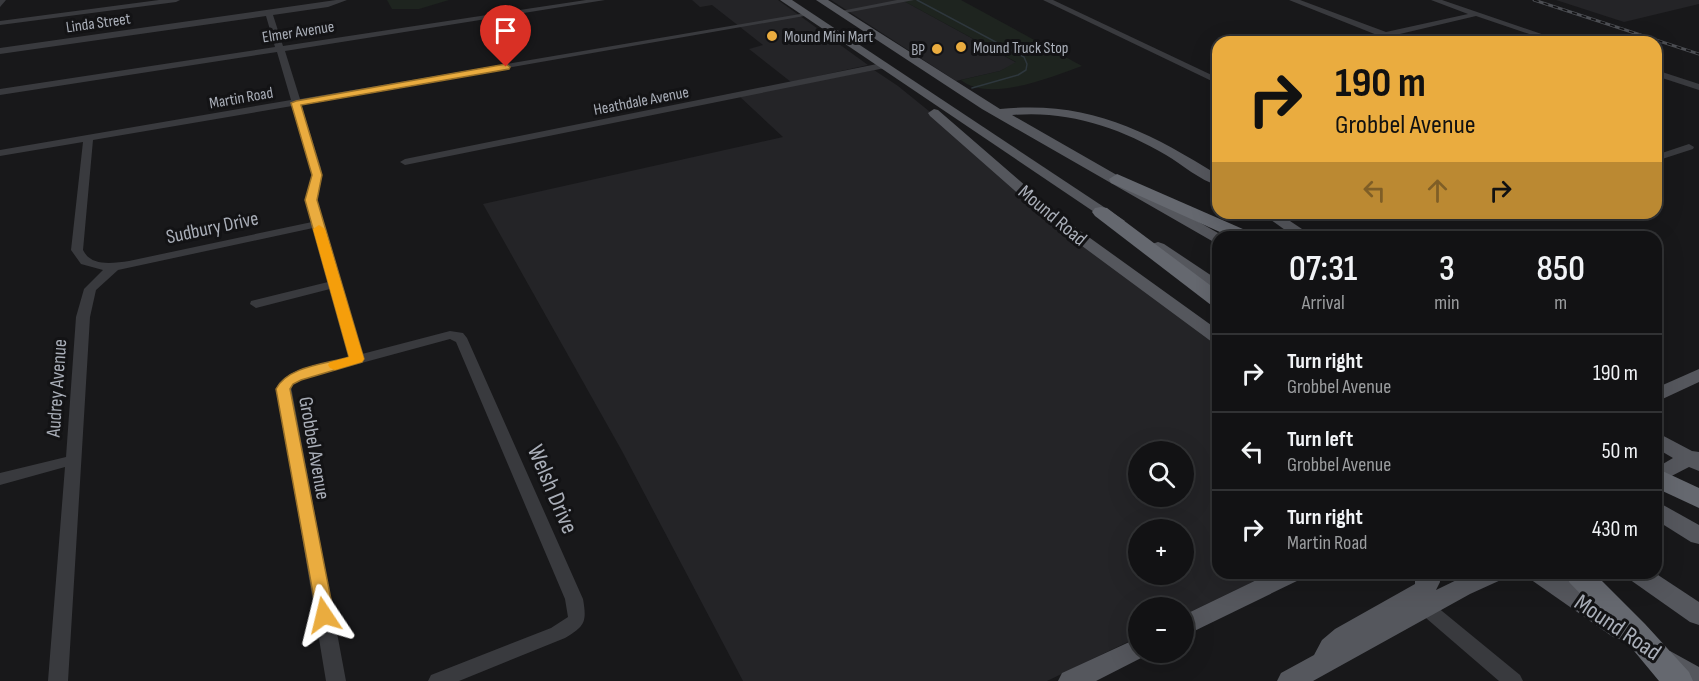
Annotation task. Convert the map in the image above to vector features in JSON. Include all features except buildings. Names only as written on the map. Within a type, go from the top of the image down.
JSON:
[{"type":"highway","points":[[1117,179],[1233,231]]},
{"type":"highway","points":[[1101,212],[1212,296]]},
{"type":"highway","points":[[1662,480],[1699,499]]},
{"type":"highway","points":[[1583,579],[1635,632],[1678,681]]},
{"type":"main road","name":"Mound Road","points":[[785,0],[905,82],[1212,284]]},
{"type":"main road","points":[[795,7],[800,1],[823,1],[968,95],[1212,234]]},
{"type":"main road","name":"Mound Road","points":[[905,82],[923,102],[1060,223],[1212,334]]},
{"type":"main road","points":[[905,82],[947,101],[961,99],[968,95]]},
{"type":"main road","points":[[998,113],[1022,109],[1044,109],[1106,122],[1153,140],[1212,177]]},
{"type":"main road","points":[[1278,219],[1296,231]]},
{"type":"main road","points":[[1662,393],[1699,375]]},
{"type":"main road","points":[[1662,442],[1696,460]]},
{"type":"main road","points":[[1662,474],[1696,460]]},
{"type":"main road","points":[[1662,513],[1699,536]]},
{"type":"main road","points":[[1194,621],[1281,579]]},
{"type":"main road","points":[[1323,664],[1331,647],[1344,636],[1424,590],[1428,579]]},
{"type":"main road","points":[[1290,681],[1425,607],[1483,579]]},
{"type":"main road","name":"Mound Road","points":[[1547,579],[1699,680]]},
{"type":"main road","points":[[1646,579],[1699,615]]},
{"type":"main road","points":[[1071,681],[1128,653]]},
{"type":"street","points":[[0,5],[2,0]]},
{"type":"street","points":[[102,10],[103,0]]},
{"type":"street","points":[[0,23],[176,0]]},
{"type":"street","name":"Linda Street","points":[[0,51],[336,4],[343,0]]},
{"type":"street","name":"Elmer Avenue","points":[[0,92],[601,0]]},
{"type":"street","points":[[840,12],[910,0]]},
{"type":"street","points":[[1047,0],[1212,78]]},
{"type":"street","points":[[1293,0],[1385,35]]},
{"type":"street","points":[[1435,0],[1543,36]]},
{"type":"street","points":[[269,13],[317,175],[310,197],[357,359]]},
{"type":"street","points":[[1381,36],[1476,14]]},
{"type":"street","name":"Martin Road","points":[[0,153],[806,15]]},
{"type":"street","name":"Heathdale Avenue","points":[[405,162],[882,66]]},
{"type":"street","points":[[1206,76],[1212,75]]},
{"type":"street","points":[[1662,76],[1699,87]]},
{"type":"street","points":[[88,138],[77,250],[79,256],[87,263],[114,267]]},
{"type":"street","points":[[1662,156],[1689,147]]},
{"type":"street","name":"Sudbury Drive","points":[[114,267],[318,224]]},
{"type":"street","name":"Audrey Avenue","points":[[58,681],[86,298],[97,280],[114,267]]},
{"type":"street","points":[[256,304],[335,284]]},
{"type":"street","name":"Welsh Drive","points":[[357,359],[444,336],[460,337],[577,609],[576,621],[566,630],[438,681]]},
{"type":"street","name":"Grobbel Avenue","points":[[336,681],[283,389],[287,382],[296,376],[357,359]]},
{"type":"street","points":[[0,479],[73,460]]},
{"type":"street","points":[[1425,607],[1513,681]]},
{"type":"shaded area","points":[[387,0],[449,0],[419,9],[392,9]]},
{"type":"shaded area","points":[[692,0],[778,0],[868,65],[791,82],[749,49],[763,45],[712,5],[700,7]]},
{"type":"shaded area","points":[[831,0],[902,0],[1017,63],[1000,71],[956,81]]},
{"type":"shaded area","points":[[902,0],[961,0],[1082,66],[1020,86],[987,89],[973,86],[961,80],[1000,71],[1016,62]]},
{"type":"shaded area","points":[[1556,0],[1699,0],[1699,4],[1624,22]]},
{"type":"shaded area","points":[[874,70],[898,86],[1212,341],[1212,579],[1259,579],[1194,610],[1194,597],[1128,597],[1128,642],[1047,681],[743,681],[622,451],[483,204],[783,137],[739,96]]},
{"type":"waterway","points":[[917,0],[1024,57],[1027,64],[1026,70],[1018,75],[972,88]]},
{"type":"railway","points":[[1534,0],[1644,36]]},
{"type":"railway","points":[[1662,42],[1699,54]]},
{"type":"slow traffic","points":[[319,229],[357,359],[335,365]]},
{"type":"place","name":"Mound Mini Mart","points":[[772,36]]},
{"type":"place","name":"Mound Truck Stop","points":[[961,47]]},
{"type":"place","name":"BP","points":[[937,49]]},
{"type":"route","points":[[324,615],[283,389],[287,382],[296,376],[357,359],[310,197],[317,175],[316,168],[296,103],[506,67]]}]
